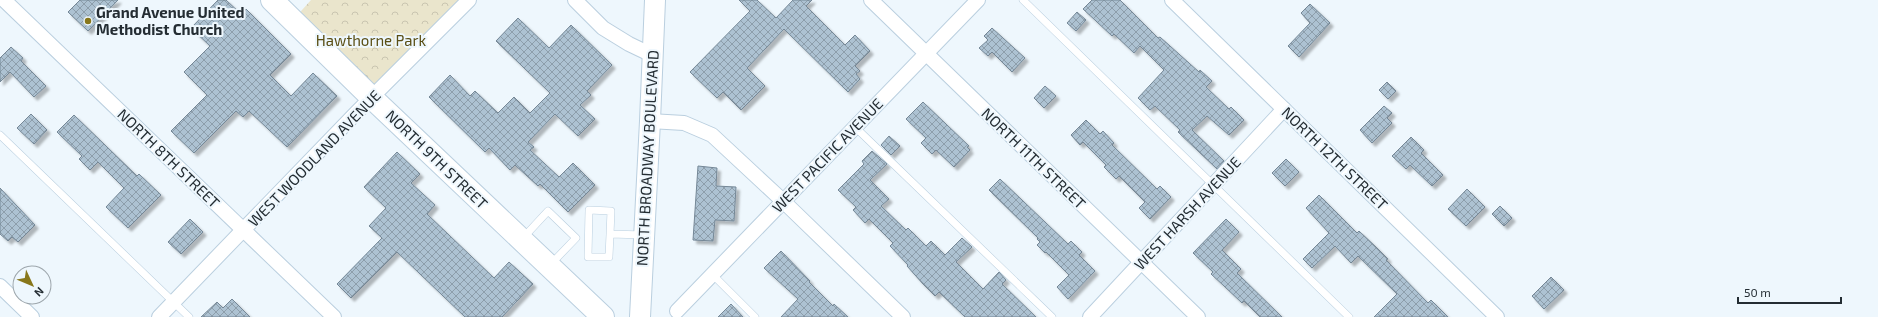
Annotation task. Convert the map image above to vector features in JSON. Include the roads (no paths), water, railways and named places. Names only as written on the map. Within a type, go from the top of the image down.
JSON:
[{"type":"main road","name":"NORTH 9TH STREET","points":[[272,0],[372,98],[602,317]]},
{"type":"main road","name":"NORTH BROADWAY BOULEVARD","points":[[640,317],[655,0]]},
{"type":"street","name":"NORTH 8TH STREET","points":[[4,0],[334,317]]},
{"type":"street","name":"WEST WOODLAND AVENUE","points":[[159,317],[469,0]]},
{"type":"street","points":[[575,0],[603,28],[629,44],[652,55]]},
{"type":"street","name":"NORTH 11TH STREET","points":[[871,0],[1198,317]]},
{"type":"street","name":"WEST PACIFIC AVENUE","points":[[676,311],[978,0]]},
{"type":"street","name":"NORTH 12TH STREET","points":[[1172,0],[1497,317]]},
{"type":"street","name":"WEST HARSH AVENUE","points":[[1090,317],[1284,109]]},
{"type":"street","points":[[650,121],[684,123],[712,135],[783,200],[904,317]]},
{"type":"street","points":[[0,286],[32,317]]},
{"type":"lane","points":[[1023,0],[1349,317]]},
{"type":"lane","points":[[855,127],[1052,317]]},
{"type":"lane","points":[[0,135],[189,317]]},
{"type":"lane","points":[[590,210],[611,211],[609,222],[610,234],[608,258],[588,257],[590,244],[588,233],[591,221],[590,210]]},
{"type":"lane","points":[[521,239],[548,211],[576,238]]},
{"type":"lane","points":[[550,266],[576,238],[588,233]]},
{"type":"lane","points":[[610,234],[644,235]]},
{"type":"lane","points":[[712,274],[755,317]]},
{"type":"place","name":"Grand Avenue United Methodist Church","points":[[88,21]]},
{"type":"park label","name":"Hawthorne Park","points":[[371,40]]}]
